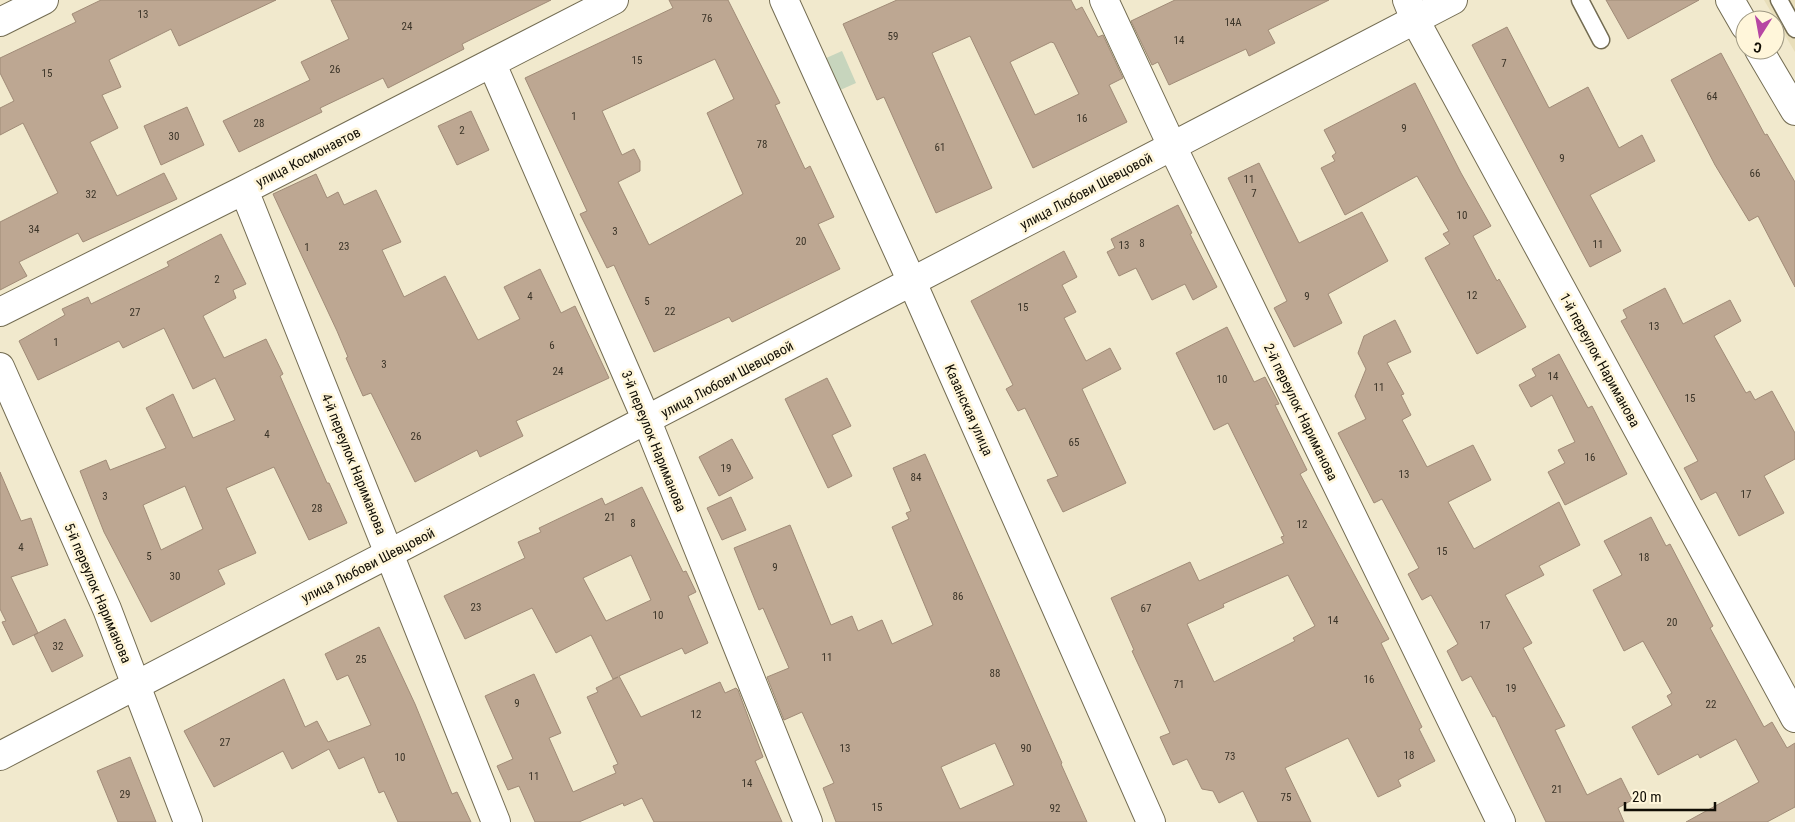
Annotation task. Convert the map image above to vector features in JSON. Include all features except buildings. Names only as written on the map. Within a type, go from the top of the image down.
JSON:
[{"type":"street","points":[[0,22],[44,0]]},
{"type":"street","name":"улица Космонавтов","points":[[0,312],[492,64],[614,0]]},
{"type":"street","name":"Казанская улица","points":[[784,0],[912,282],[1151,822]]},
{"type":"street","name":"2-й переулок Нариманова","points":[[1104,0],[1172,146],[1501,822]]},
{"type":"street","name":"улица Любови Шевцовой","points":[[0,756],[647,421],[1172,146],[1411,10],[1454,0]]},
{"type":"street","name":"1-й переулок Нариманова","points":[[1411,10],[1795,718]]},
{"type":"street","points":[[1768,60],[1788,83],[1795,111]]},
{"type":"street","name":"3-й переулок Нариманова","points":[[492,64],[647,421],[808,822]]},
{"type":"street","name":"4-й переулок Нариманова","points":[[244,190],[496,822]]},
{"type":"street","name":"5-й переулок Нариманова","points":[[0,368],[107,609],[188,822]]},
{"type":"lane","points":[[1580,0],[1601,40]]},
{"type":"lane","points":[[1779,0],[1793,20]]},
{"type":"shaded area","points":[[1764,0],[1795,0],[1795,52],[1785,35],[1785,10],[1770,10]]},
{"type":"green space","points":[[842,51],[856,83],[838,91],[824,59]]}]
